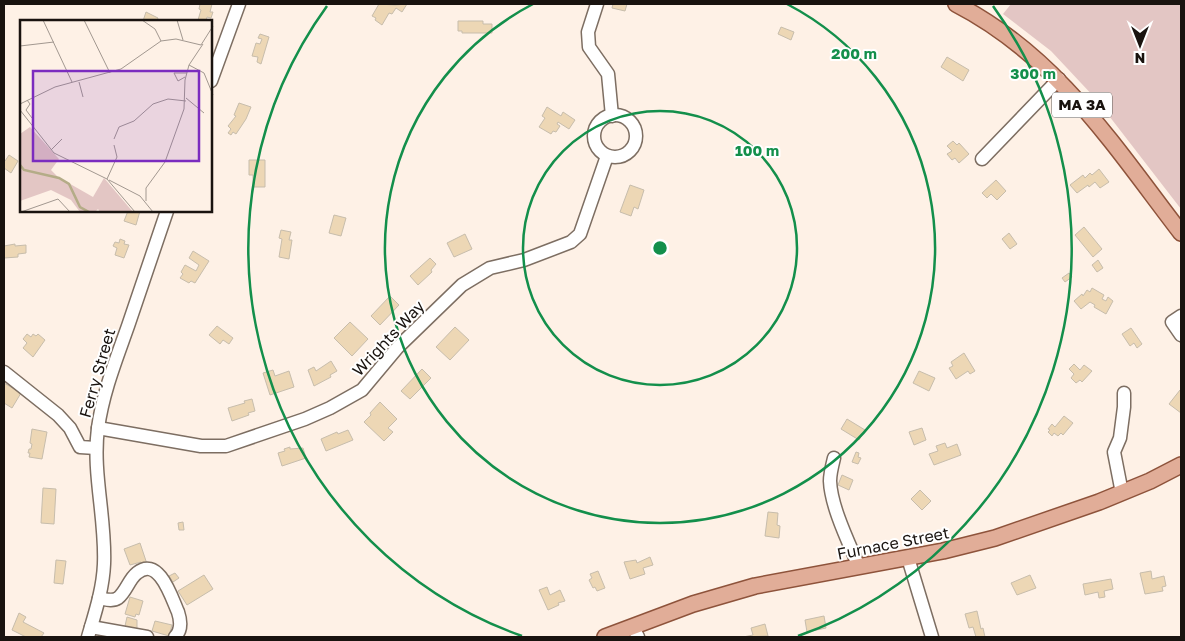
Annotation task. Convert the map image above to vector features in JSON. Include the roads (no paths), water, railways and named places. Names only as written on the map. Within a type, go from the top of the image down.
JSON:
[{"type":"main road","name":"MA 3A","points":[[956,4],[1004,32],[1034,56],[1059,80],[1100,126],[1181,233]]},
{"type":"main road","name":"Furnace Street","points":[[605,637],[635,632],[693,604],[741,589],[961,548],[995,538],[1122,493],[1181,465]]},
{"type":"street","points":[[212,78],[238,4]]},
{"type":"street","points":[[597,4],[588,32],[589,47],[608,74],[612,116]]},
{"type":"street","points":[[982,159],[1059,80]]},
{"type":"street","points":[[607,117],[623,117],[634,128],[636,139],[632,149],[624,156],[607,156],[596,145],[594,134],[598,124],[607,117]]},
{"type":"street","name":"Wrights Way","points":[[98,428],[201,446],[226,446],[306,419],[330,408],[362,390],[398,347],[462,285],[490,268],[524,260],[570,242],[580,234],[607,156]]},
{"type":"street","name":"Ferry Street","points":[[89,632],[103,582],[104,545],[96,448],[98,428],[110,373],[167,212]]},
{"type":"street","points":[[1181,316],[1172,322],[1181,335]]},
{"type":"street","points":[[4,372],[58,415],[70,428],[80,447],[96,448]]},
{"type":"street","points":[[1122,493],[1114,452],[1120,438],[1124,413],[1124,393]]},
{"type":"street","points":[[834,458],[830,480],[831,491],[842,527],[859,567]]},
{"type":"street","points":[[908,558],[932,637]]},
{"type":"street","points":[[99,598],[112,600],[120,597],[128,582],[138,571],[148,570],[160,575],[168,586],[180,618],[180,631],[175,637]]},
{"type":"street","points":[[89,632],[147,637]]}]
